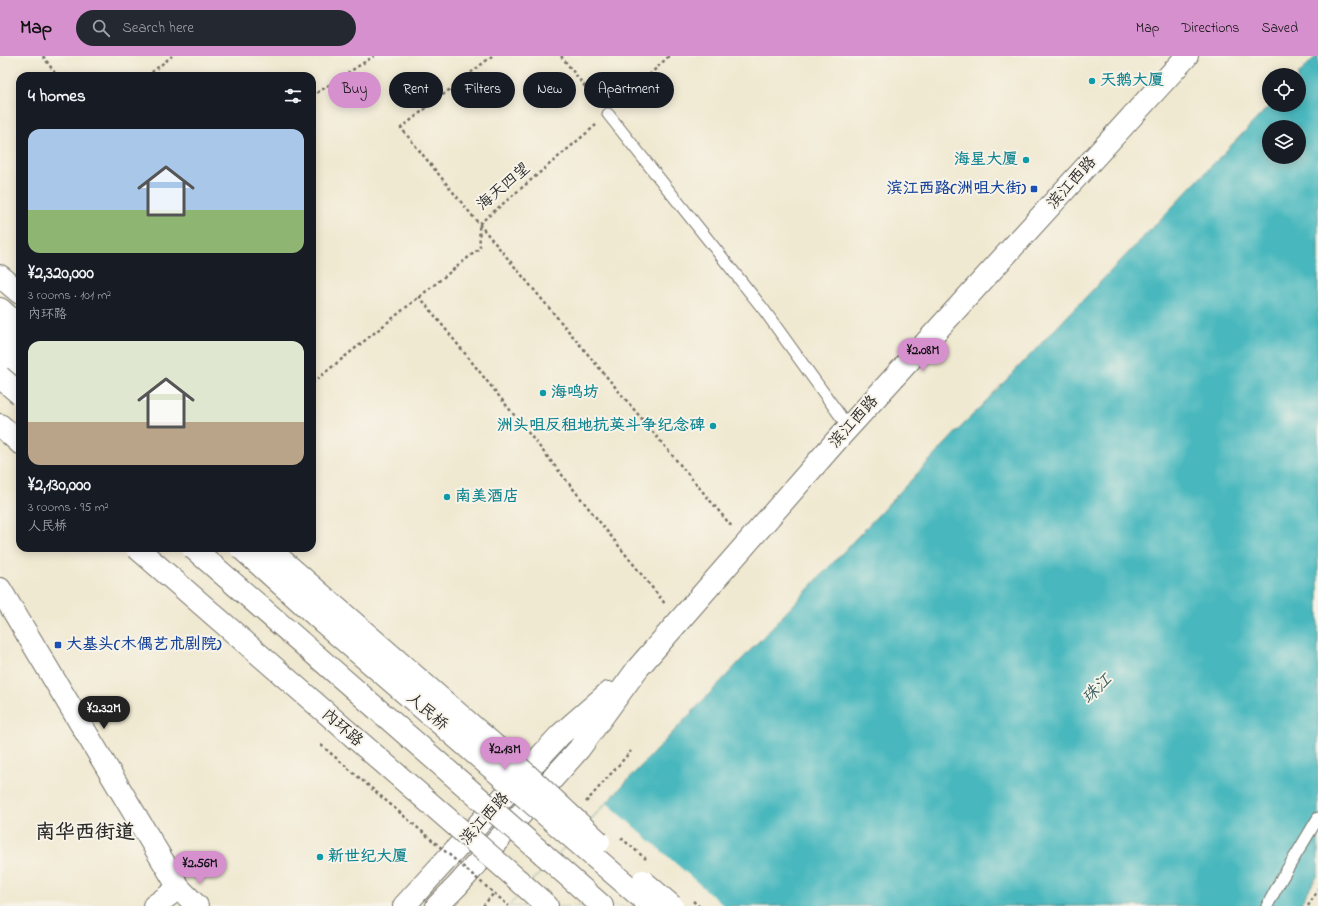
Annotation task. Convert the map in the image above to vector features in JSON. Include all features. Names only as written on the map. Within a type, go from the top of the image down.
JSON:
[{"type":"main road","name":"滨江西路","points":[[436,906],[456,886],[579,748],[638,668],[746,544],[1186,56]]},
{"type":"main road","points":[[0,309],[16,324]]},
{"type":"main road","points":[[0,332],[16,347]]},
{"type":"main road","points":[[0,357],[16,371]]},
{"type":"main road","points":[[0,377],[16,391]]},
{"type":"main road","points":[[0,425],[16,439]]},
{"type":"main road","name":"内环路","points":[[142,552],[547,906]]},
{"type":"main road","points":[[198,552],[602,906]]},
{"type":"main road","name":"人民桥","points":[[246,552],[335,632],[651,906]]},
{"type":"main road","name":"人民桥","points":[[273,552],[508,757],[592,837],[672,906]]},
{"type":"main road","points":[[0,589],[178,897],[198,906]]},
{"type":"main road","name":"滨江西路","points":[[404,906],[560,735],[638,668]]},
{"type":"main road","points":[[154,906],[178,897]]},
{"type":"lane","points":[[608,114],[764,310],[849,428]]},
{"type":"lane","points":[[1267,906],[1318,818]]},
{"type":"path","points":[[43,56],[55,72]]},
{"type":"path","points":[[152,72],[172,56]]},
{"type":"path","points":[[316,93],[374,56]]},
{"type":"path","points":[[492,56],[401,128],[479,224],[746,544]]},
{"type":"path","points":[[561,56],[608,114]]},
{"type":"path","name":"海天四望","points":[[316,380],[480,248],[479,224],[608,114],[669,56]]},
{"type":"path","points":[[419,296],[679,621]]},
{"type":"path","points":[[320,745],[509,906]]},
{"type":"path","points":[[584,804],[631,751]]},
{"type":"path","points":[[1308,906],[1318,890]]},
{"type":"path","points":[[483,906],[494,893]]},
{"type":"water","name":"珠江","points":[[1316,56],[1318,56],[1318,875],[1299,906],[509,906],[964,424],[1263,112],[1306,112],[1306,68],[1305,68]]},
{"type":"pier","points":[[607,803],[724,906],[509,906]]},
{"type":"place","name":"天鹅大厦","points":[[1092,81]]},
{"type":"place","name":"海星大厦","points":[[1026,160]]},
{"type":"place","name":"滨江西路(洲咀大街)","points":[[1034,189]]},
{"type":"place","name":"海鸣坊","points":[[543,393]]},
{"type":"place","name":"洲头咀反租地抗英斗争纪念碑","points":[[713,426]]},
{"type":"place","name":"南美酒店","points":[[447,497]]},
{"type":"place","name":"大基头(木偶艺术剧院)","points":[[58,645]]},
{"type":"place","name":"新世纪大厦","points":[[320,857]]},
{"type":"district","name":"南华西街道","points":[[85,833]]}]
